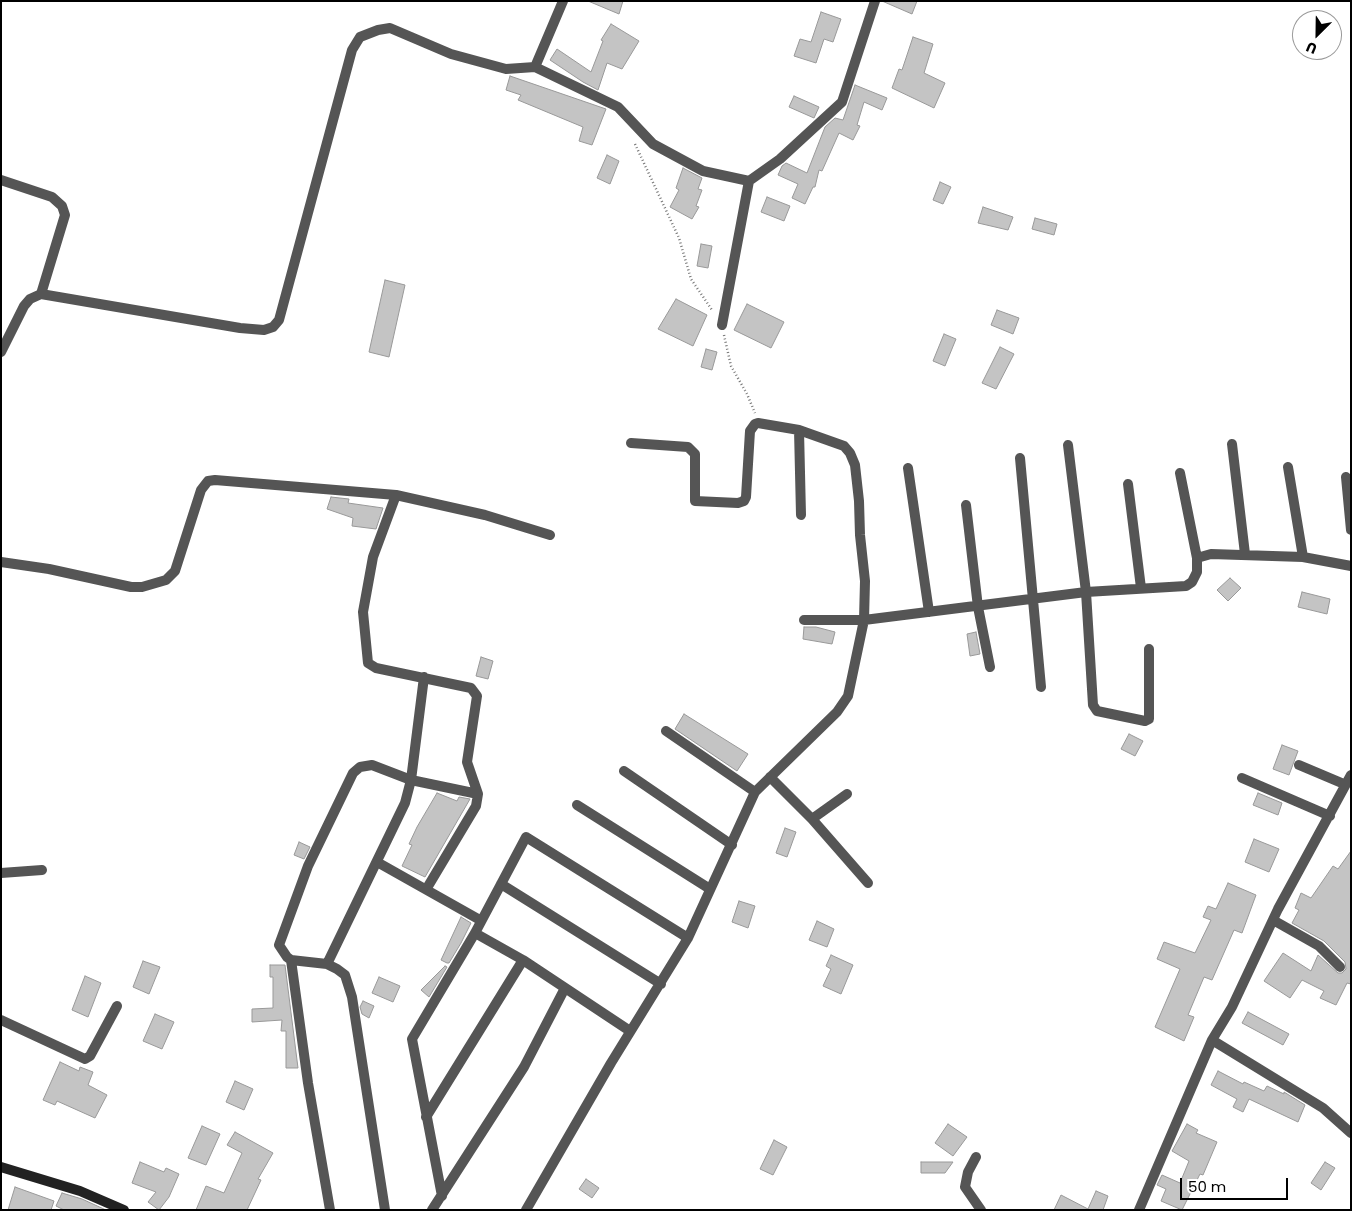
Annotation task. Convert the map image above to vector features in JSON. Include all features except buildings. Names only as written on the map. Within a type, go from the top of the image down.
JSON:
[{"type":"street","points":[[536,67],[563,1]]},
{"type":"street","points":[[722,325],[749,181],[780,159],[842,102],[875,1]]},
{"type":"street","points":[[1,352],[24,306],[30,299],[41,294],[240,328],[264,330],[273,327],[280,320],[352,50],[360,37],[378,30],[390,28],[451,54],[506,69],[536,67],[618,107],[653,144],[703,171],[749,181]]},
{"type":"street","points":[[1,180],[52,197],[62,206],[65,215],[41,294]]},
{"type":"street","points":[[526,1210],[630,1031],[688,938],[755,792],[837,712],[848,696],[864,620],[865,581],[855,465],[850,453],[844,446],[799,430],[755,424],[750,431],[746,497],[742,503],[695,501],[695,454],[688,447],[631,443]]},
{"type":"street","points":[[799,430],[801,515]]},
{"type":"street","points":[[1068,444],[1086,592],[1093,705],[1097,711],[1145,721],[1149,720],[1149,649]]},
{"type":"street","points":[[1232,444],[1245,554]]},
{"type":"street","points":[[1020,458],[1041,686]]},
{"type":"street","points":[[1288,467],[1303,558]]},
{"type":"street","points":[[908,468],[928,612]]},
{"type":"street","points":[[804,620],[864,620],[1086,592],[1186,586],[1192,582],[1197,572],[1197,558],[1180,473]]},
{"type":"street","points":[[1346,477],[1351,530]]},
{"type":"street","points":[[1,562],[49,569],[131,587],[142,587],[166,580],[175,572],[201,490],[208,481],[221,480],[396,496],[485,516],[550,535]]},
{"type":"street","points":[[1128,484],[1141,588]]},
{"type":"street","points":[[396,496],[373,556],[363,612],[367,659],[376,668],[471,688],[477,696],[467,762],[478,794],[476,806],[427,888]]},
{"type":"street","points":[[966,505],[978,607],[990,667]]},
{"type":"street","points":[[1197,558],[1212,554],[1245,554],[1303,558],[1351,566]]},
{"type":"street","points":[[327,964],[405,803],[411,780],[424,677]]},
{"type":"street","points":[[666,731],[755,792]]},
{"type":"street","points":[[385,1210],[352,997],[344,975],[327,964],[291,960],[279,945],[308,866],[353,774],[360,766],[372,765],[411,780],[478,794]]},
{"type":"street","points":[[1299,765],[1344,784]]},
{"type":"street","points":[[624,771],[732,845]]},
{"type":"street","points":[[1139,1210],[1212,1040],[1232,1007],[1273,920],[1330,816],[1344,784],[1351,775]]},
{"type":"street","points":[[770,777],[812,819],[868,883]]},
{"type":"street","points":[[1242,778],[1330,816]]},
{"type":"street","points":[[812,819],[847,794]]},
{"type":"street","points":[[577,805],[710,889]]},
{"type":"street","points":[[442,1196],[412,1039],[475,933],[480,920],[526,837],[688,938]]},
{"type":"street","points":[[377,862],[427,888],[480,920]]},
{"type":"street","points":[[1,873],[42,870]]},
{"type":"street","points":[[501,884],[661,984]]},
{"type":"street","points":[[1273,920],[1319,946],[1340,967]]},
{"type":"street","points":[[475,933],[523,960],[630,1031]]},
{"type":"street","points":[[291,960],[308,1083],[330,1210]]},
{"type":"street","points":[[426,1117],[523,960]]},
{"type":"street","points":[[432,1210],[524,1067],[565,988]]},
{"type":"street","points":[[1,1020],[86,1059],[90,1056],[117,1006]]},
{"type":"street","points":[[1212,1040],[1324,1108],[1351,1133]]},
{"type":"street","points":[[976,1157],[968,1172],[965,1187],[981,1210]]},
{"type":"street","points":[[1,1168],[80,1191],[119,1209]]},
{"type":"path","points":[[633,139],[679,238],[691,279],[722,325],[731,366],[747,394],[755,413],[766,425]]}]
